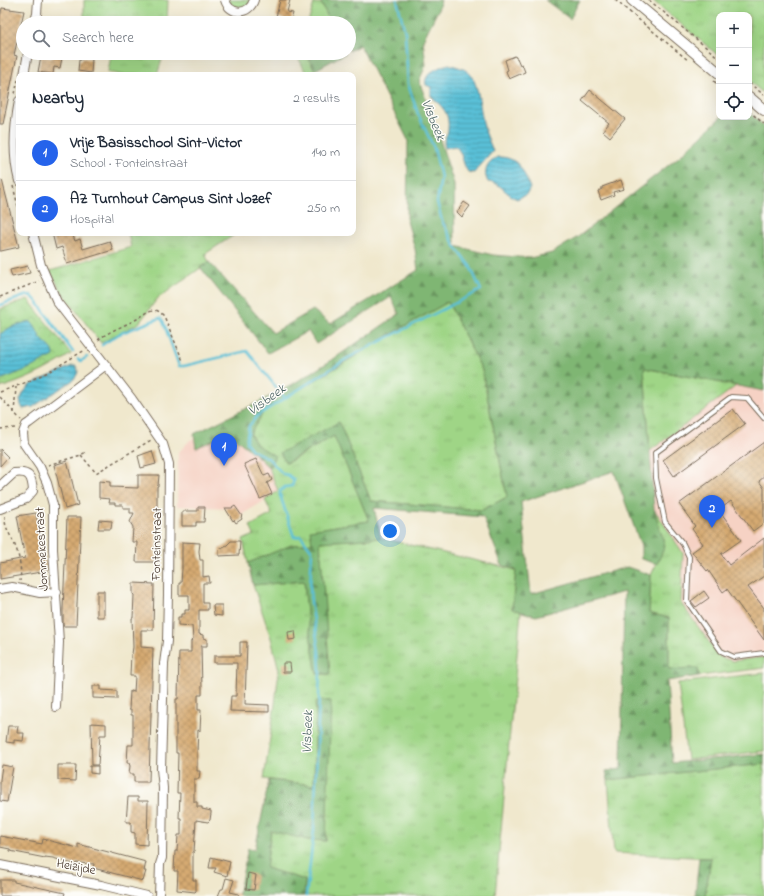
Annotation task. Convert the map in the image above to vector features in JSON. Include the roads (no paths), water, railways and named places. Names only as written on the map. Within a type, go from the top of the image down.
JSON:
[{"type":"street","points":[[36,16],[38,0]]},
{"type":"street","points":[[225,0],[230,8],[238,12],[249,9],[254,0]]},
{"type":"street","points":[[632,0],[641,4],[716,77]]},
{"type":"street","points":[[25,72],[27,60]]},
{"type":"street","points":[[752,100],[764,110]]},
{"type":"street","points":[[16,116],[16,167]]},
{"type":"street","name":"Fonteinstraat","points":[[33,236],[39,260],[57,302],[106,365],[159,438],[167,456],[170,470],[167,624],[163,679],[162,858],[160,864],[159,896]]},
{"type":"street","name":"Jommekestraat","points":[[56,707],[59,642],[57,592],[53,549],[54,519],[47,482],[40,467],[24,444],[24,433],[27,426],[106,365]]},
{"type":"street","points":[[0,486],[14,473],[19,472],[30,476],[32,481],[33,491],[26,499],[4,508]]},
{"type":"street","points":[[0,589],[12,587],[40,593],[57,592]]},
{"type":"street","name":"Heizijde","points":[[0,865],[101,885],[147,896]]},
{"type":"lane","points":[[764,418],[747,398],[731,397],[655,453],[656,478],[665,522],[684,544],[689,557],[687,601],[721,651],[734,658],[764,654]]},
{"type":"water","points":[[449,64],[467,71],[474,80],[478,93],[484,127],[493,151],[474,173],[468,172],[460,151],[455,146],[445,148],[444,140],[448,130],[448,119],[439,103],[431,96],[431,87],[426,85],[429,74]]},
{"type":"water","points":[[498,157],[511,159],[516,162],[522,170],[530,188],[527,194],[517,199],[500,186],[488,182],[486,178],[487,167],[491,161]]},
{"type":"water","points":[[30,321],[41,338],[51,348],[54,356],[28,369],[0,380],[0,334],[11,327]]},
{"type":"water","points":[[72,366],[76,366],[78,370],[77,375],[73,380],[33,407],[23,409],[20,400],[30,385]]},
{"type":"waterway","name":"Visbeek","points":[[306,896],[314,830],[320,670],[319,652],[311,602],[310,587],[312,551],[301,536],[294,537],[280,495],[280,491],[285,487],[292,486],[294,480],[288,475],[283,474],[268,458],[252,450],[246,442],[249,426],[257,416],[348,358],[481,290],[470,266],[455,246],[442,221],[437,202],[441,177],[434,148],[418,114],[408,84],[405,32],[397,0]]},
{"type":"waterway","points":[[0,305],[31,295],[73,352]]},
{"type":"waterway","points":[[102,345],[119,334],[160,318],[163,321],[179,366],[247,351],[284,397]]},
{"type":"waterway","points":[[78,359],[81,361],[87,357]]},
{"type":"place","name":"Vrije Basisschool Sint-Victor","points":[[224,466]]},
{"type":"place","name":"AZ Turnhout Campus Sint Jozef","points":[[712,528]]}]
